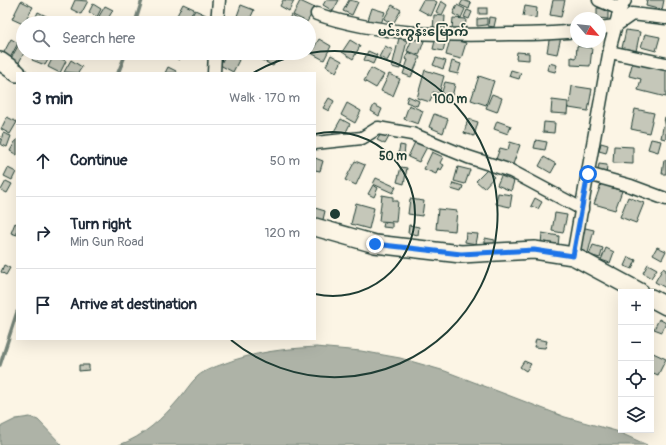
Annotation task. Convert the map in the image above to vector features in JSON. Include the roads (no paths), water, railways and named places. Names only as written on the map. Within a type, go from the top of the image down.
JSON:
[{"type":"street","points":[[217,16],[219,0]]},
{"type":"street","points":[[573,256],[615,26],[623,5],[599,0]]},
{"type":"street","points":[[317,14],[337,21],[388,30],[472,35],[570,32]]},
{"type":"street","points":[[606,27],[615,26],[632,14],[666,18]]},
{"type":"street","points":[[610,52],[666,64]]},
{"type":"street","points":[[214,72],[215,60]]},
{"type":"street","points":[[0,61],[16,73]]},
{"type":"street","points":[[316,143],[362,138],[378,128],[412,134],[468,157],[511,171],[582,209]]},
{"type":"street","points":[[588,174],[630,186],[666,199]]},
{"type":"street","points":[[316,227],[375,244],[461,254],[534,250],[573,256],[634,289]]},
{"type":"waterway","points":[[137,16],[142,0]]},
{"type":"waterway","points":[[118,72],[123,60]]},
{"type":"waterway","points":[[0,365],[16,315]]},
{"type":"district","name":"မင်းကွန်းမြောက်","points":[[423,31]]}]
